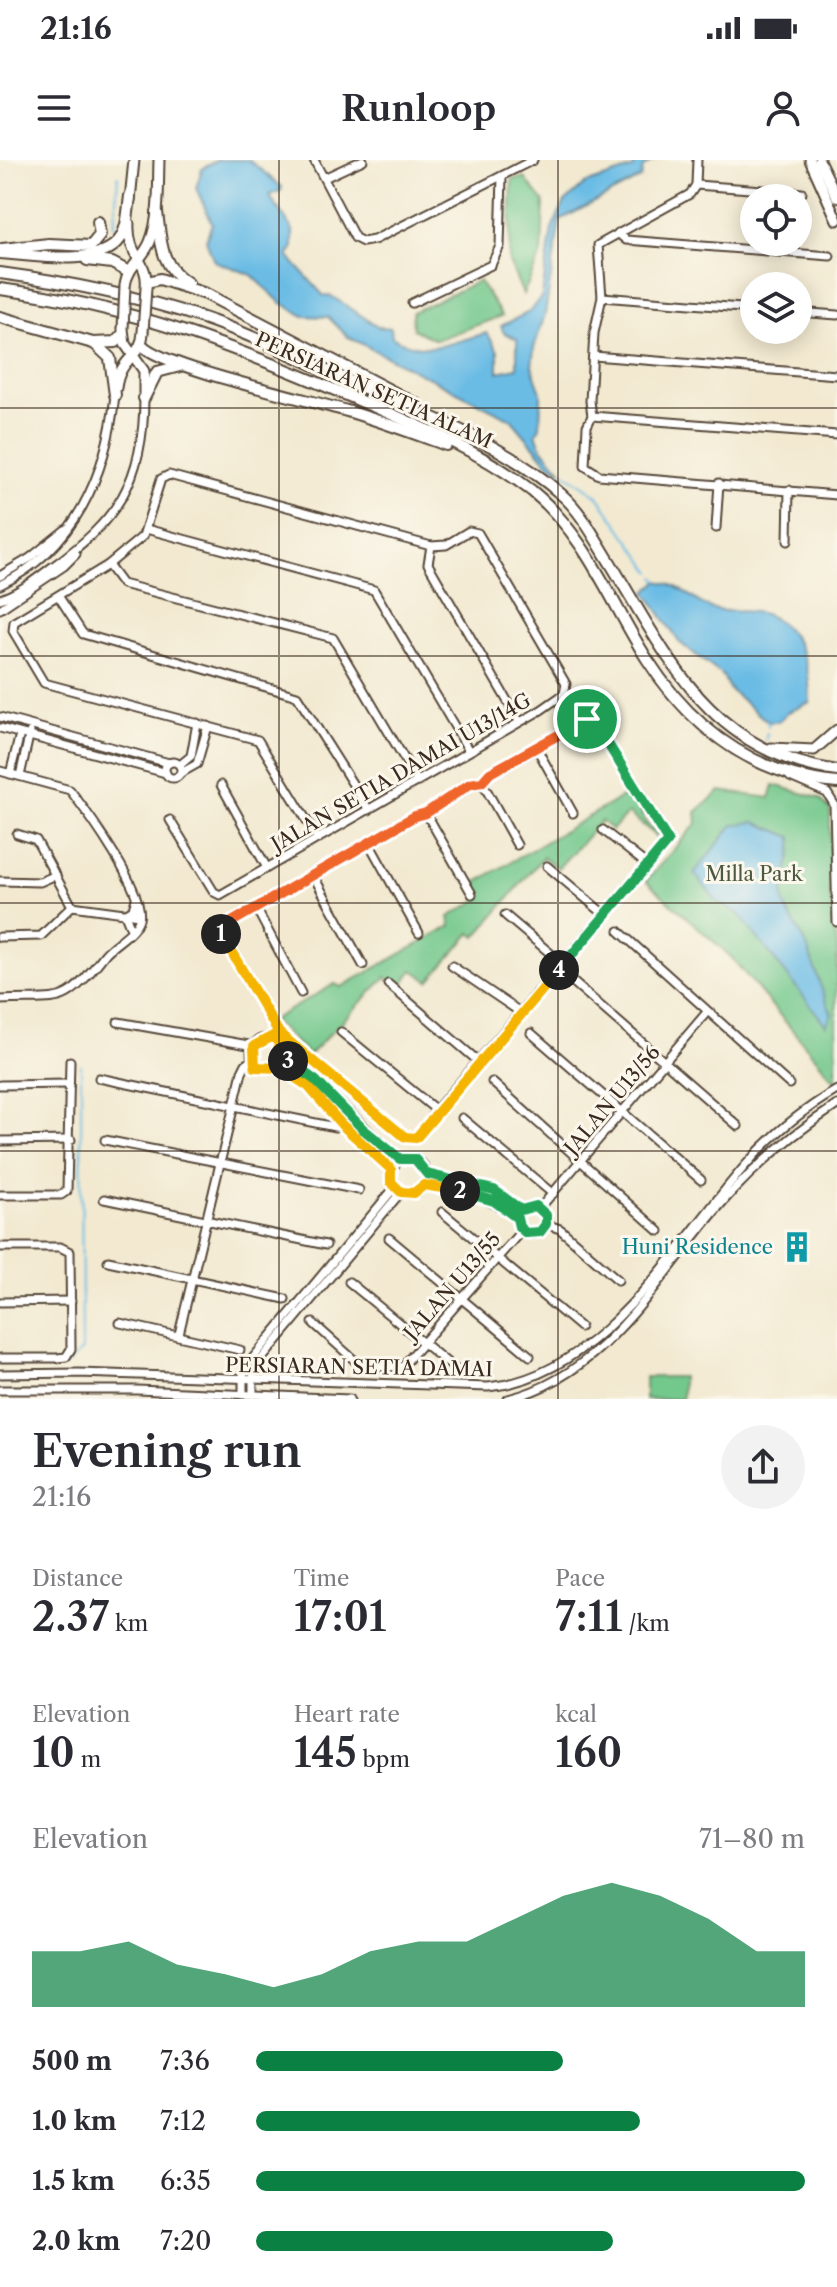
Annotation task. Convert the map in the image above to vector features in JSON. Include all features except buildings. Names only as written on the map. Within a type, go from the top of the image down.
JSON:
[{"type":"highway","points":[[61,257],[87,257],[114,246],[125,228],[130,196]]},
{"type":"highway","points":[[157,212],[163,256],[169,268],[206,294],[412,401],[438,420]]},
{"type":"highway","points":[[0,251],[49,244],[91,246],[100,235],[98,222]]},
{"type":"highway","points":[[0,251],[112,263],[129,272]]},
{"type":"highway","name":"PERSIARAN SETIA ALAM","points":[[0,273],[139,299],[202,318],[438,420],[503,453],[564,496],[597,542],[655,643],[688,688],[712,712],[764,747],[797,762],[837,771]]},
{"type":"highway","points":[[146,285],[160,279],[206,294]]},
{"type":"highway","name":"PERSIARAN SETIA ALAM","points":[[0,289],[90,303],[156,319],[219,341],[418,426],[496,466],[534,493],[587,553],[647,659],[671,692],[724,742],[790,777],[837,783]]},
{"type":"highway","points":[[0,317],[93,343],[116,342],[123,332]]},
{"type":"highway","points":[[93,343],[110,358],[115,395]]},
{"type":"highway","points":[[142,345],[153,355],[401,428],[496,466]]},
{"type":"highway","points":[[144,398],[157,372],[186,366]]},
{"type":"main road","points":[[115,395],[118,371],[142,345],[145,269],[129,244],[134,160]]},
{"type":"main road","points":[[144,398],[144,371],[123,332],[125,286],[129,272],[149,245],[157,212],[159,160]]},
{"type":"main road","points":[[810,160],[837,220]]},
{"type":"main road","points":[[819,160],[837,197]]},
{"type":"main road","points":[[764,747],[814,750],[837,730]]},
{"type":"street","points":[[314,160],[355,238],[363,242],[374,240],[533,160]]},
{"type":"street","points":[[324,178],[363,160]]},
{"type":"street","points":[[697,160],[696,185],[690,194],[598,245],[602,297],[597,308],[592,416],[587,426],[584,462],[587,470],[599,475],[837,495]]},
{"type":"street","points":[[412,303],[491,265],[500,246],[502,176]]},
{"type":"street","points":[[696,185],[740,188]]},
{"type":"street","points":[[618,233],[626,240],[830,256]]},
{"type":"street","points":[[602,297],[740,308]]},
{"type":"street","points":[[812,313],[837,315]]},
{"type":"street","points":[[593,356],[837,375]]},
{"type":"street","points":[[0,585],[46,556],[72,523],[100,472],[115,395]]},
{"type":"street","points":[[0,609],[64,566],[105,525],[128,486],[140,448],[144,398]]},
{"type":"street","points":[[592,416],[837,435]]},
{"type":"street","points":[[318,839],[264,744],[44,683],[13,631],[14,622],[108,565],[143,536],[161,479],[174,476],[431,546],[428,564],[519,721]]},
{"type":"street","points":[[716,528],[719,483]]},
{"type":"street","points":[[788,541],[789,490]]},
{"type":"street","points":[[0,576],[49,545],[72,523]]},
{"type":"street","points":[[146,529],[374,590],[469,751]]},
{"type":"street","name":"JALAN SETIA DAMAI U13/14G","points":[[170,820],[214,892],[223,894],[564,694],[566,684],[478,533],[469,531],[446,545],[431,546]]},
{"type":"street","points":[[0,599],[83,546]]},
{"type":"street","points":[[108,565],[122,584],[333,638],[418,782]]},
{"type":"street","points":[[59,597],[83,634],[297,696],[369,810]]},
{"type":"street","points":[[0,717],[169,763],[180,769],[197,764],[208,726]]},
{"type":"street","points":[[252,1061],[254,1046],[263,1038],[276,1036],[405,1137],[419,1136],[436,1110],[646,864],[666,845],[668,837],[590,719],[583,719],[537,749],[490,773],[482,782],[447,797],[426,813],[415,816],[370,845],[218,930],[276,1036],[279,1043],[278,1055],[272,1066]]},
{"type":"street","points":[[0,728],[166,773],[174,779],[191,756],[197,723]]},
{"type":"street","points":[[20,776],[30,726]]},
{"type":"street","points":[[10,774],[20,734]]},
{"type":"street","points":[[537,749],[573,813]]},
{"type":"street","points":[[140,766],[143,756]]},
{"type":"street","points":[[166,773],[169,763]]},
{"type":"street","points":[[0,771],[70,790],[115,856],[137,897],[139,915],[131,929],[107,951],[72,994],[60,998],[0,1000]]},
{"type":"street","points":[[790,777],[827,793],[834,804],[837,922]]},
{"type":"street","points":[[482,782],[517,845]]},
{"type":"street","points":[[221,785],[267,868]]},
{"type":"street","points":[[426,813],[472,894]]},
{"type":"street","points":[[603,830],[646,864]]},
{"type":"street","points":[[17,834],[36,840],[72,906]]},
{"type":"street","points":[[370,845],[419,933]]},
{"type":"street","points":[[547,866],[604,914]]},
{"type":"street","points":[[0,881],[40,882],[56,875]]},
{"type":"street","points":[[314,877],[363,965]]},
{"type":"street","points":[[125,914],[133,909],[137,897]]},
{"type":"street","points":[[72,906],[139,915]]},
{"type":"street","points":[[0,937],[41,936],[72,906]]},
{"type":"street","points":[[257,910],[301,993]]},
{"type":"street","points":[[125,914],[131,929]]},
{"type":"street","points":[[505,915],[563,964]]},
{"type":"street","points":[[619,931],[789,1084]]},
{"type":"street","points":[[452,966],[520,1012]]},
{"type":"street","points":[[573,982],[738,1126]]},
{"type":"street","points":[[388,984],[478,1061]]},
{"type":"street","name":"JALAN U13/56","points":[[540,1208],[707,1012]]},
{"type":"street","points":[[118,1022],[254,1046]]},
{"type":"street","points":[[341,1032],[436,1110]]},
{"type":"street","points":[[531,1033],[701,1180]]},
{"type":"street","points":[[278,1055],[315,1080],[363,1129],[400,1159],[415,1159],[427,1174],[494,1190],[519,1214],[522,1230],[535,1234],[546,1224],[546,1215],[540,1208],[528,1206],[519,1214]]},
{"type":"street","points":[[0,1195],[61,1195],[70,1185],[70,1061]]},
{"type":"street","points":[[252,1061],[260,1069],[272,1066],[308,1086],[342,1125],[391,1169],[398,1190]]},
{"type":"street","points":[[179,1334],[242,1072],[246,1064],[252,1061]]},
{"type":"street","points":[[99,1078],[335,1127]]},
{"type":"street","points":[[492,1082],[659,1231]]},
{"type":"street","points":[[0,1085],[68,1084]]},
{"type":"street","name":"PERSIARAN SETIA DAMAI","points":[[0,1374],[79,1373],[252,1382],[488,1387],[528,1380],[560,1366],[633,1300],[765,1144],[837,1087]]},
{"type":"street","name":"PERSIARAN SETIA DAMAI","points":[[508,1399],[570,1373],[593,1353],[641,1304],[727,1197],[815,1118],[837,1108]]},
{"type":"street","points":[[462,1118],[553,1194]]},
{"type":"street","points":[[0,1141],[71,1140]]},
{"type":"street","points":[[105,1140],[359,1190]]},
{"type":"street","points":[[391,1169],[400,1159]]},
{"type":"street","points":[[398,1190],[414,1193],[424,1185],[427,1174]]},
{"type":"street","points":[[424,1185],[470,1193],[519,1214]]},
{"type":"street","points":[[253,1395],[252,1382],[261,1360],[398,1190]]},
{"type":"street","points":[[243,1395],[248,1364],[398,1190]]},
{"type":"street","points":[[104,1199],[326,1245]]},
{"type":"street","points":[[442,1212],[580,1327]]},
{"type":"street","points":[[546,1224],[560,1229],[618,1280]]},
{"type":"street","name":"JALAN U13/55","points":[[313,1323],[361,1366],[402,1367],[522,1230]]},
{"type":"street","points":[[389,1238],[530,1356]]},
{"type":"street","points":[[0,1247],[67,1248],[71,1258],[71,1349],[66,1357],[0,1358]]},
{"type":"street","points":[[108,1261],[285,1299]]},
{"type":"street","points":[[349,1282],[461,1374]]},
{"type":"street","points":[[0,1302],[71,1301]]},
{"type":"street","points":[[120,1323],[240,1350]]},
{"type":"street","name":"PERSIARAN SETIA DAMAI","points":[[0,1390],[137,1390],[350,1399]]},
{"type":"green space","points":[[525,178],[544,202],[542,253],[523,294],[509,262],[512,179]]},
{"type":"green space","points":[[479,281],[502,316],[436,340],[413,329],[412,312]]},
{"type":"green space","name":"Milla Park","points":[[774,785],[819,798],[830,809],[830,893],[837,946],[836,1082],[730,956],[646,881],[697,823],[696,812],[720,791],[770,798]]},
{"type":"green space","points":[[631,792],[646,823],[661,835],[659,838],[628,813],[612,830],[601,821],[558,868],[543,857],[476,937],[471,933],[429,981],[413,970],[399,988],[386,977],[309,1055],[272,1020],[335,984],[341,987],[451,926],[449,917],[481,898],[473,884]]},
{"type":"green space","points":[[645,1377],[682,1377],[682,1399],[645,1399]]},
{"type":"water","points":[[217,160],[249,160],[282,187],[281,191],[269,195],[293,230],[293,250],[288,256],[323,295],[331,296],[379,327],[391,328],[392,337],[417,346],[440,346],[487,333],[498,351],[498,372],[517,368],[517,339],[504,333],[501,326],[531,311],[542,296],[552,228],[565,202],[585,184],[634,168],[635,160],[654,160],[643,168],[641,178],[560,220],[545,314],[534,348],[532,366],[541,393],[540,427],[536,433],[541,447],[563,472],[548,463],[511,419],[348,337],[328,317],[304,316],[280,302],[252,275],[214,261],[206,240],[212,223],[196,188],[202,169]]},
{"type":"water","points":[[658,581],[675,586],[713,609],[763,614],[780,623],[802,652],[810,702],[788,712],[778,722],[768,722],[730,690],[722,675],[679,642],[646,592]]},
{"type":"water","points":[[755,822],[792,837],[783,899],[806,944],[832,1014],[826,1025],[738,913],[718,903],[694,873],[733,825]]},
{"type":"waterway","points":[[114,226],[118,176]]},
{"type":"waterway","points":[[563,472],[597,495],[652,572]]},
{"type":"waterway","points":[[655,577],[658,581]]},
{"type":"waterway","points":[[768,722],[768,727]]},
{"type":"waterway","points":[[766,740],[767,733]]},
{"type":"waterway","points":[[0,1363],[68,1364],[82,1350],[81,1065]]},
{"type":"place","name":"Huni Residence","points":[[797,1247]]},
{"type":"route","points":[[587,719],[490,773],[482,782],[470,784],[436,803],[426,813],[415,816],[370,845],[359,848],[314,877],[304,879],[267,900],[257,910],[246,912],[218,930],[266,1017],[279,1033],[274,1038],[263,1038],[254,1046],[252,1061],[255,1067],[280,1068],[308,1086],[342,1125],[391,1169],[391,1182],[401,1192],[414,1193],[424,1185],[470,1193],[494,1201],[517,1218],[519,1227],[530,1235],[540,1232],[546,1224],[546,1215],[540,1208],[528,1206],[521,1210],[494,1190],[472,1182],[427,1174],[423,1165],[415,1159],[400,1159],[363,1129],[315,1080],[278,1055],[279,1043],[274,1038],[279,1033],[405,1137],[413,1139],[419,1136],[436,1110],[668,841],[667,834],[653,821],[595,723],[587,719]]}]
